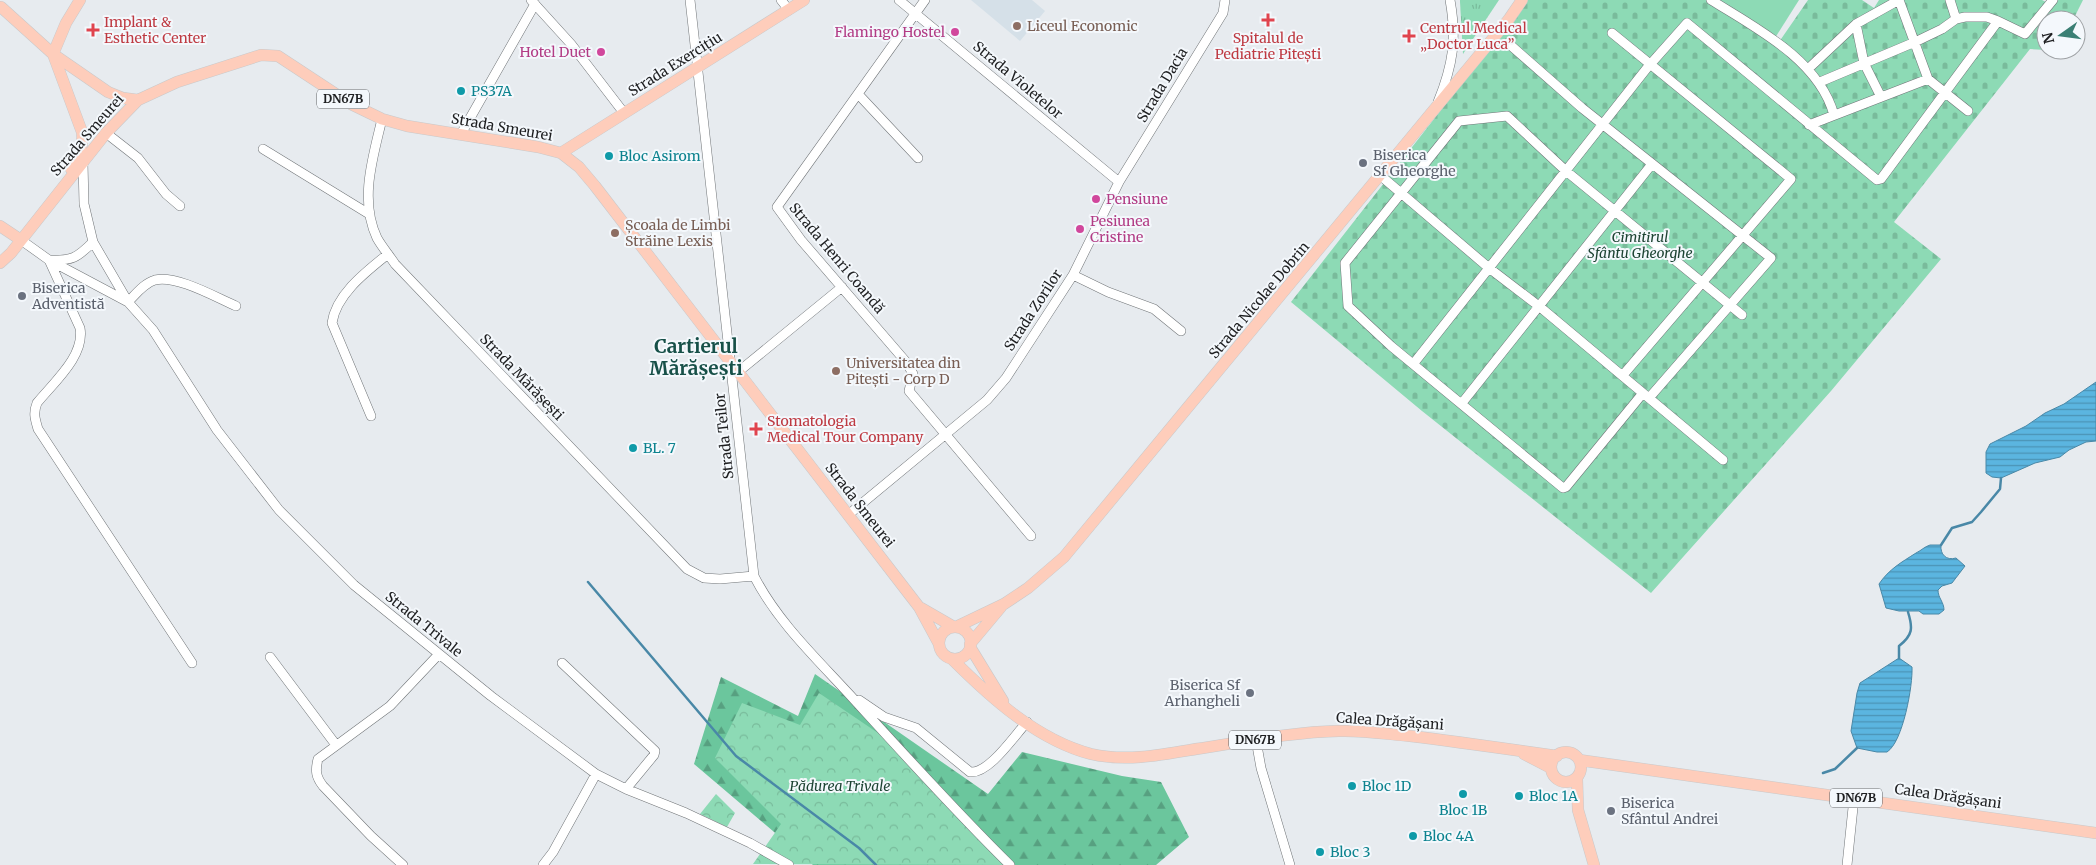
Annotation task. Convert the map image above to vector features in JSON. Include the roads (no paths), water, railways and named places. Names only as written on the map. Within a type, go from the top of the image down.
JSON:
[{"type":"main road","points":[[54,196],[76,160],[83,142],[80,124],[53,54],[66,23],[80,0]]},
{"type":"main road","name":"Strada Exercițiu","points":[[561,153],[804,0]]},
{"type":"main road","name":"Strada Nicolae Dobrin","points":[[955,627],[1004,604],[1028,588],[1064,557],[1381,176],[1509,19],[1522,0]]},
{"type":"main road","points":[[2,5],[53,54],[115,96],[138,100]]},
{"type":"main road","name":"Strada Smeurei","points":[[0,263],[21,240],[54,196],[83,164],[106,133],[138,100],[157,90],[261,55],[270,54],[286,60],[351,104],[382,119],[407,126],[538,147],[561,153],[572,160],[584,173],[730,361],[919,607],[939,644]]},
{"type":"main road","points":[[0,226],[21,240]]},
{"type":"main road","name":"Strada Nicolae Dobrin","points":[[970,645],[1004,604]]},
{"type":"main road","name":"Strada Smeurei","points":[[919,607],[955,627]]},
{"type":"main road","points":[[955,627],[961,628],[968,635],[970,645],[961,658],[952,658],[943,653],[939,644],[942,634],[949,628],[955,627]]},
{"type":"main road","name":"Calea Drăgășani","points":[[970,645],[1006,707]]},
{"type":"main road","name":"Calea Drăgășani","points":[[952,658],[975,683],[1027,722],[1074,748],[1112,757],[1152,756],[1316,732],[1358,731],[1557,756]]},
{"type":"main road","name":"Calea Drăgășani","points":[[1516,750],[1551,768]]},
{"type":"main road","points":[[1578,810],[1579,760],[1572,753],[1566,752],[1557,756],[1551,768],[1555,777],[1563,782],[1578,810],[1594,865]]},
{"type":"main road","name":"Calea Drăgășani","points":[[1579,760],[2096,833]]},
{"type":"main road","name":"Calea Drăgășani","points":[[1579,775],[1616,764]]},
{"type":"main road","points":[[1563,782],[1572,781],[1579,775]]},
{"type":"street","name":"Strada Teilor","points":[[690,0],[754,576],[772,606],[848,692],[904,755],[1010,865]]},
{"type":"street","points":[[781,0],[789,10]]},
{"type":"street","name":"Strada Violetelor","points":[[899,0],[1119,182]]},
{"type":"street","name":"Strada Henri Coandă","points":[[925,0],[777,207],[801,240],[907,363],[913,374],[909,391],[946,435]]},
{"type":"street","name":"Strada Dacia","points":[[1119,182],[1223,13],[1226,0]]},
{"type":"street","points":[[1436,107],[1448,77],[1454,48],[1454,21],[1450,0]]},
{"type":"street","points":[[1711,0],[1779,43],[1808,70],[1820,82],[1830,98],[1834,115]]},
{"type":"street","points":[[1808,70],[1856,24],[1899,0],[1928,78],[1968,110]]},
{"type":"street","points":[[1950,0],[1956,19]]},
{"type":"street","points":[[1820,82],[1915,42],[1942,29],[1956,19],[1987,17],[2025,34],[2052,0]]},
{"type":"street","points":[[461,134],[533,2],[571,44],[624,113]]},
{"type":"street","points":[[1414,363],[1650,64],[1686,24],[1877,180],[1881,180],[1998,21]]},
{"type":"street","points":[[1856,24],[1864,63],[1881,97]]},
{"type":"street","points":[[1612,34],[1791,179],[1622,375]]},
{"type":"street","points":[[1508,43],[1602,125],[1770,258],[1730,305],[1646,395],[1566,487],[1563,488],[1414,363],[1391,346],[1348,306],[1345,263],[1459,121],[1507,116],[1566,171],[1614,212],[1702,282],[1730,305],[1742,315]]},
{"type":"street","points":[[1809,124],[1928,78]]},
{"type":"street","points":[[858,94],[918,158]]},
{"type":"street","name":"Strada Mărășești","points":[[382,119],[368,174],[369,214],[377,238],[401,270],[687,569],[704,578],[720,579],[754,576]]},
{"type":"street","points":[[106,133],[138,158],[166,194],[180,206]]},
{"type":"street","points":[[263,149],[369,214]]},
{"type":"street","name":"Strada Trivale","points":[[83,164],[84,204],[93,242],[128,302],[153,330],[217,430],[279,510],[354,585],[491,696],[596,774],[750,843],[789,865]]},
{"type":"street","points":[[1462,403],[1652,164]]},
{"type":"street","points":[[1381,176],[1489,268],[1540,307],[1723,460]]},
{"type":"street","name":"Strada Zorilor","points":[[848,515],[987,400],[1006,378],[1073,275],[1119,182]]},
{"type":"street","name":"Strada Trivale","points":[[21,240],[49,260],[128,302]]},
{"type":"street","points":[[93,242],[80,255],[67,260],[49,260],[80,328],[82,338],[80,346],[72,359],[37,403],[34,419],[38,429],[192,663]]},
{"type":"street","points":[[371,416],[332,323],[334,313],[341,300],[362,276],[388,254]]},
{"type":"street","points":[[1073,275],[1108,292],[1154,309],[1181,331]]},
{"type":"street","points":[[128,302],[154,280],[165,280],[199,290],[236,306]]},
{"type":"street","points":[[738,372],[842,287]]},
{"type":"street","points":[[946,435],[1032,536]]},
{"type":"street","points":[[403,865],[371,836],[316,778],[315,768],[318,760],[390,706],[439,654]]},
{"type":"street","points":[[270,658],[336,746]]},
{"type":"street","points":[[562,663],[655,751],[654,755],[626,789]]},
{"type":"street","points":[[848,692],[884,717],[916,728],[970,772],[977,773],[989,766],[1027,722]]},
{"type":"street","points":[[1256,740],[1262,768],[1290,865]]},
{"type":"street","points":[[543,865],[553,852],[596,774]]},
{"type":"street","points":[[1847,865],[1854,798]]},
{"type":"water","points":[[2096,382],[2096,441],[2086,442],[2069,450],[2060,457],[2035,463],[2001,478],[1992,477],[1986,473],[1986,452],[1990,444],[2064,404]]},
{"type":"water","points":[[1930,545],[1941,545],[1944,556],[1952,559],[1956,558],[1965,566],[1952,583],[1942,586],[1938,590],[1944,610],[1939,614],[1923,614],[1919,611],[1899,611],[1886,608],[1879,584],[1896,566]]},
{"type":"water","points":[[1899,658],[1912,667],[1912,675],[1909,699],[1898,737],[1887,752],[1857,748],[1851,731],[1860,683]]},
{"type":"waterway","points":[[1941,545],[1952,528],[1972,522],[1981,512],[2000,489],[2001,478]]},
{"type":"waterway","points":[[588,582],[736,756],[859,848],[876,865]]},
{"type":"waterway","points":[[1899,658],[1899,646],[1911,631],[1908,612]]},
{"type":"waterway","points":[[1823,773],[1835,769],[1857,748]]},
{"type":"place","name":"Spitalul de Pediatrie Pitești","points":[[1268,20]]},
{"type":"place","name":"Liceul Economic","points":[[1017,26]]},
{"type":"place","name":"Implant & Esthetic Center","points":[[93,30]]},
{"type":"place","name":"Flamingo Hostel","points":[[955,32]]},
{"type":"place","name":"Centrul Medical „Doctor Luca”","points":[[1409,36]]},
{"type":"place","name":"Hotel Duet","points":[[601,52]]},
{"type":"place","name":"PS37A","points":[[461,91]]},
{"type":"place","name":"Bloc Asirom","points":[[609,156]]},
{"type":"place","name":"Biserica Sf Gheorghe","points":[[1363,163]]},
{"type":"place","name":"Pensiune","points":[[1096,199]]},
{"type":"place","name":"Pesiunea Cristine","points":[[1080,229]]},
{"type":"place","name":"Școala de Limbi Străine Lexis","points":[[615,233]]},
{"type":"place","name":"Biserica Adventistă","points":[[22,296]]},
{"type":"place","name":"Universitatea din Pitești - Corp D","points":[[836,371]]},
{"type":"place","name":"Stomatologia Medical Tour Company","points":[[756,429]]},
{"type":"place","name":"BL. 7","points":[[633,448]]},
{"type":"place","name":"Biserica Sf Arhangheli","points":[[1250,693]]},
{"type":"place","name":"Bloc 1D","points":[[1352,786]]},
{"type":"place","name":"Bloc 1B","points":[[1463,794]]},
{"type":"place","name":"Bloc 1A","points":[[1519,796]]},
{"type":"place","name":"Biserica Sfântul Andrei","points":[[1611,811]]},
{"type":"place","name":"Bloc 4A","points":[[1413,836]]},
{"type":"place","name":"Bloc 3","points":[[1320,852]]},
{"type":"district","name":"Cartierul Mărășești","points":[[696,357]]},
{"type":"park label","name":"Cimitirul Sfântu Gheorghe","points":[[1640,246]]},
{"type":"park label","name":"Pădurea Trivale","points":[[840,786]]}]
